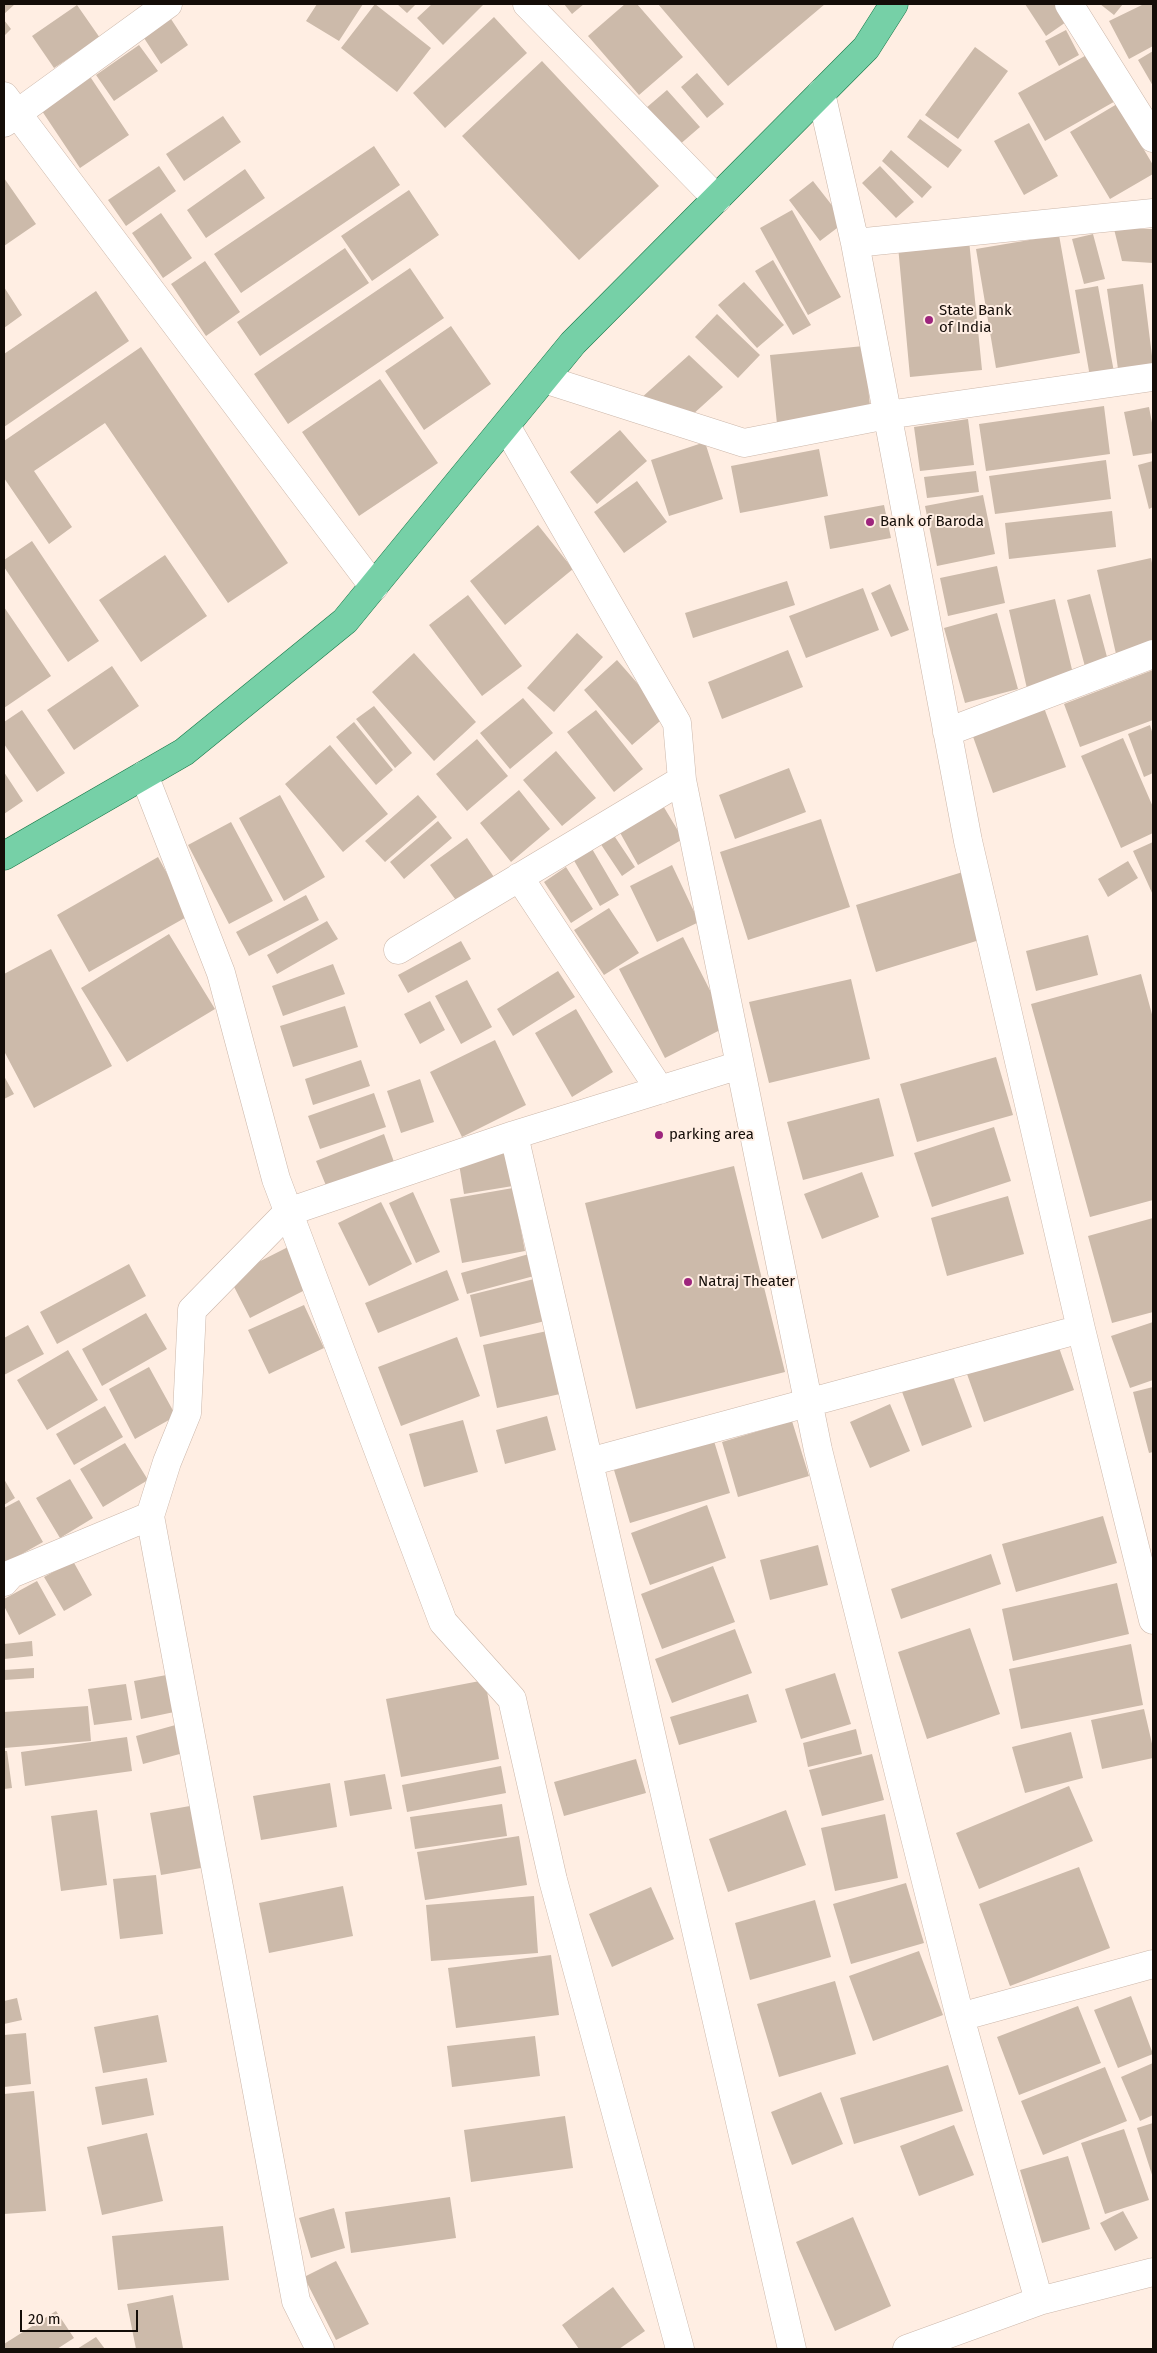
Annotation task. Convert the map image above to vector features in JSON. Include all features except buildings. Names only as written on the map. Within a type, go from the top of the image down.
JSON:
[{"type":"main road","points":[[4,856],[184,752],[346,620],[573,343],[866,48],[894,4]]},
{"type":"street","points":[[168,4],[8,111],[374,587]]},
{"type":"street","points":[[527,4],[717,199]]},
{"type":"street","points":[[1069,4],[1153,138]]},
{"type":"street","points":[[821,93],[855,243],[968,840],[1081,1328],[1145,1554],[1153,1620]]},
{"type":"street","points":[[855,243],[1153,213]]},
{"type":"street","points":[[544,379],[744,443],[887,415],[1153,377]]},
{"type":"street","points":[[506,426],[678,723],[682,780],[820,1459],[960,2017],[1040,2301]]},
{"type":"street","points":[[947,732],[1153,654]]},
{"type":"street","points":[[144,775],[221,973],[276,1179],[443,1622],[512,1699],[553,1880],[680,2349]]},
{"type":"street","points":[[398,950],[682,780]]},
{"type":"street","points":[[519,877],[660,1090]]},
{"type":"street","points":[[320,2349],[296,2301],[150,1516],[166,1462],[187,1413],[192,1310],[288,1212],[514,1135],[740,1065]]},
{"type":"street","points":[[514,1135],[792,2349]]},
{"type":"street","points":[[590,1462],[1081,1328]]},
{"type":"street","points":[[4,1582],[11,1574],[150,1516]]},
{"type":"street","points":[[960,2017],[1153,1964]]},
{"type":"street","points":[[907,2349],[1040,2301],[1153,2272]]},
{"type":"place","name":"State Bank of India","points":[[929,320]]},
{"type":"place","name":"Bank of Baroda","points":[[870,522]]},
{"type":"place","name":"parking area","points":[[659,1135]]},
{"type":"place","name":"Natraj Theater","points":[[688,1282]]}]
